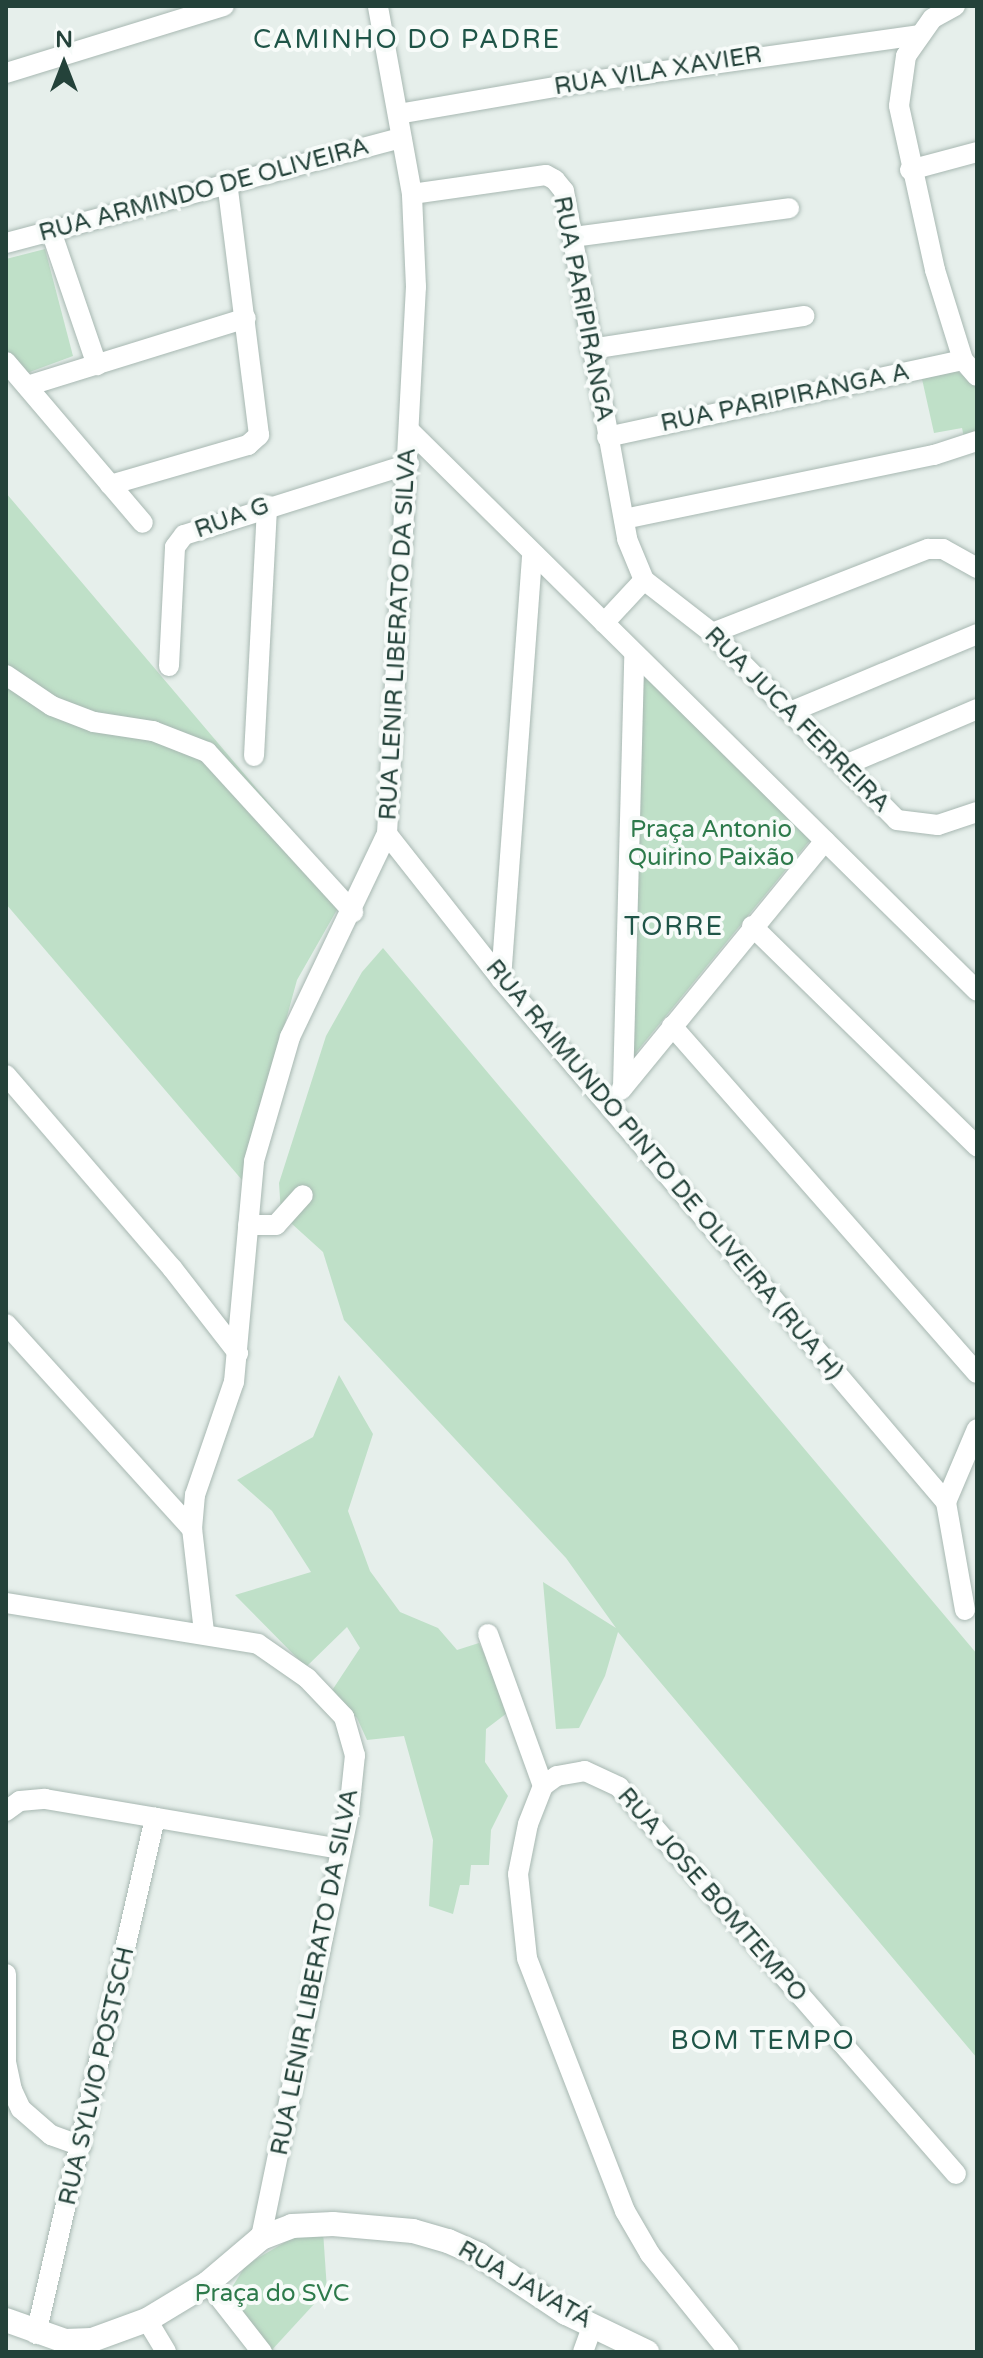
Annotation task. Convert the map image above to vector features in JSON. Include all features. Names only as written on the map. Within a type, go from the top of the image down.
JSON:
[{"type":"street","points":[[6,73],[224,6]]},
{"type":"street","name":"RUA LENIR LIBERATO DA SILVA","points":[[261,2238],[340,1849],[355,1755],[344,1717],[307,1678],[272,1653],[204,1632],[192,1529],[195,1495],[226,1408],[238,1353],[254,1161],[290,1037],[353,912],[387,834],[416,287],[412,194],[378,6]]},
{"type":"street","points":[[955,6],[932,19],[918,35],[900,81],[910,170],[963,360],[977,376]]},
{"type":"street","name":"RUA VILA XAVIER","points":[[398,114],[571,84],[918,35]]},
{"type":"street","name":"RUA ARMINDO DE OLIVEIRA","points":[[6,243],[401,138]]},
{"type":"street","points":[[910,170],[977,152]]},
{"type":"street","name":"RUA PARIPIRANGA","points":[[412,194],[546,175],[564,191],[607,437],[624,519],[644,580]]},
{"type":"street","points":[[110,485],[248,445],[259,435],[227,182]]},
{"type":"street","points":[[573,237],[789,208]]},
{"type":"street","points":[[51,231],[97,365]]},
{"type":"street","points":[[591,349],[804,316]]},
{"type":"street","points":[[27,386],[246,318]]},
{"type":"street","name":"RUA PARIPIRANGA A","points":[[607,437],[963,360]]},
{"type":"street","points":[[6,362],[143,523]]},
{"type":"street","points":[[409,430],[532,555],[977,991]]},
{"type":"street","points":[[624,519],[934,455],[977,441]]},
{"type":"street","name":"RUA G","points":[[169,666],[175,547],[200,527],[409,464]]},
{"type":"street","points":[[254,756],[267,505]]},
{"type":"street","points":[[712,633],[928,549],[943,549],[977,568]]},
{"type":"street","points":[[501,979],[532,555]]},
{"type":"street","points":[[604,623],[644,580]]},
{"type":"street","name":"RUA JUCA FERREIRA","points":[[644,580],[712,633],[897,820],[938,825],[972,820]]},
{"type":"street","points":[[790,712],[977,634]]},
{"type":"street","points":[[623,1087],[634,654]]},
{"type":"street","points":[[6,675],[52,706],[94,722],[153,731],[207,752],[353,912]]},
{"type":"street","points":[[843,766],[977,709]]},
{"type":"street","name":"RUA RAIMUNDO PINTO DE OLIVEIRA (RUA H)","points":[[387,834],[501,979],[946,1502]]},
{"type":"street","points":[[608,1105],[752,926],[825,841]]},
{"type":"street","points":[[752,926],[977,1146]]},
{"type":"street","points":[[672,1026],[977,1373]]},
{"type":"street","points":[[6,1075],[172,1268],[238,1353]]},
{"type":"street","points":[[248,1225],[276,1225],[303,1195]]},
{"type":"street","points":[[6,1324],[192,1529]]},
{"type":"street","points":[[965,1610],[946,1502],[977,1429]]},
{"type":"street","points":[[6,1603],[204,1632]]},
{"type":"street","points":[[488,1634],[543,1786],[528,1824],[518,1874],[527,1958],[625,2211],[650,2254],[729,2352]]},
{"type":"street","name":"RUA JOSE BOMTEMPO","points":[[543,1786],[557,1776],[585,1771],[619,1787],[956,2174]]},
{"type":"street","points":[[6,1811],[34,1798],[340,1849]]},
{"type":"street","name":"RUA SYLVIO POSTSCH","points":[[36,2334],[155,1818]]},
{"type":"street","points":[[6,1974],[6,2062],[12,2090],[21,2109],[51,2135],[81,2146]]},
{"type":"street","name":"RUA JAVATÁ","points":[[6,2321],[36,2334],[95,2346],[147,2320],[208,2283],[261,2238],[292,2226],[333,2224],[413,2231],[479,2255],[539,2297],[647,2352]]},
{"type":"street","points":[[208,2283],[262,2352]]},
{"type":"street","points":[[147,2320],[166,2352]]},
{"type":"street","points":[[583,2352],[593,2325]]},
{"type":"green space","points":[[45,249],[73,356],[19,376],[6,360],[6,259]]},
{"type":"green space","points":[[957,371],[977,386],[977,436],[965,442],[962,428],[934,433],[922,379]]},
{"type":"green space","points":[[6,493],[346,894],[297,980],[242,1180],[6,904]]},
{"type":"green space","name":"Praça Antonio Quirino Paixão","points":[[639,670],[811,839],[634,1055]]},
{"type":"green space","points":[[383,948],[977,1654],[977,2058],[618,1632],[605,1676],[579,1728],[556,1729],[543,1582],[616,1628],[566,1558],[344,1320],[323,1252],[281,1214],[279,1183],[326,1036],[362,972]]},
{"type":"green space","points":[[339,1375],[373,1434],[348,1511],[370,1571],[400,1612],[438,1628],[457,1650],[479,1643],[511,1710],[486,1729],[485,1762],[508,1796],[491,1830],[489,1865],[471,1865],[469,1885],[460,1885],[453,1914],[429,1906],[433,1840],[404,1736],[367,1740],[357,1718],[331,1692],[360,1648],[347,1627],[306,1667],[235,1595],[311,1572],[272,1511],[237,1480],[313,1437]]},
{"type":"green space","name":"Praça do SVC","points":[[323,2231],[327,2290],[270,2352],[226,2298],[246,2265],[301,2233]]},
{"type":"district","name":"CAMINHO DO PADRE","points":[[407,40]]},
{"type":"district","name":"TORRE","points":[[674,927]]},
{"type":"district","name":"BOM TEMPO","points":[[763,2041]]}]
